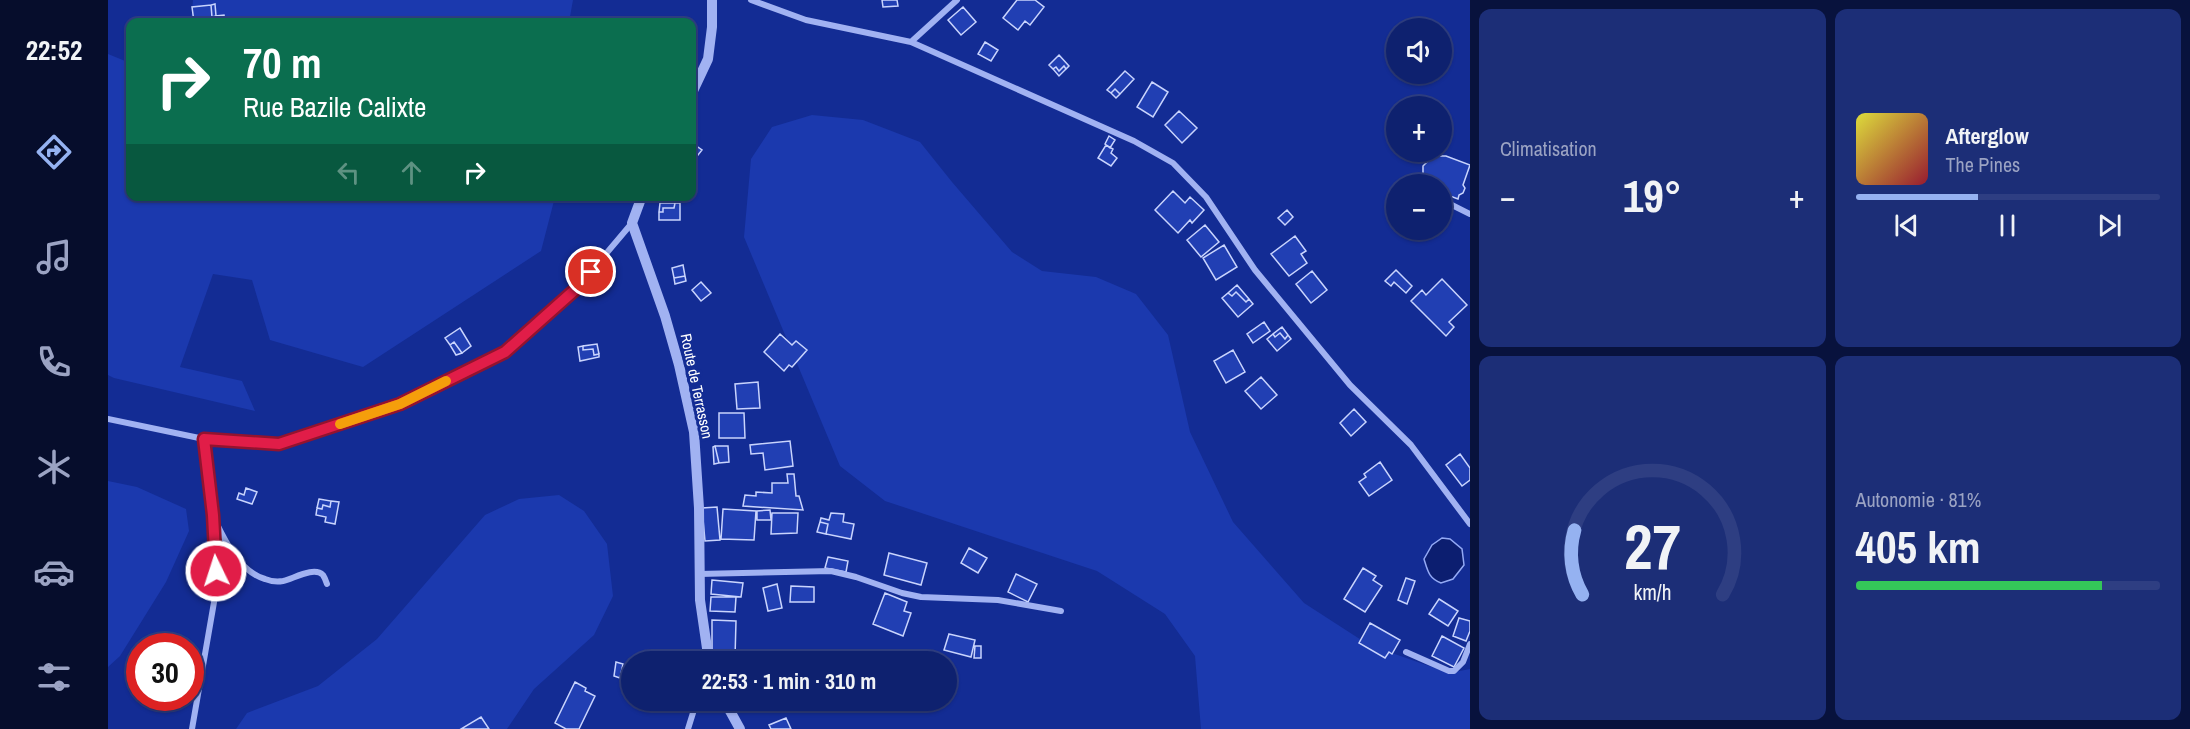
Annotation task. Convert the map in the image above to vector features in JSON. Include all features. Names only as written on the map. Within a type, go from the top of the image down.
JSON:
[{"type":"street","points":[[696,84],[708,59],[712,27],[712,0]]},
{"type":"street","points":[[751,0],[806,20],[911,42],[1134,141],[1173,163],[1206,197],[1255,270],[1350,385],[1411,445],[1470,524]]},
{"type":"street","points":[[911,42],[957,0]]},
{"type":"street","points":[[108,419],[204,439],[279,444],[400,404],[505,352],[577,288],[633,223],[640,201]]},
{"type":"street","points":[[1452,205],[1470,214]]},
{"type":"street","name":"Route de Terrasson","points":[[633,223],[680,365],[694,432],[699,508],[699,600],[707,651]]},
{"type":"street","points":[[192,729],[217,585],[213,515],[204,439]]},
{"type":"street","points":[[213,515],[232,552],[258,577],[280,581],[318,573],[323,575],[327,584]]},
{"type":"street","points":[[699,574],[831,571],[921,597],[998,600],[1061,611]]},
{"type":"street","points":[[1406,652],[1449,671],[1454,671],[1463,662],[1470,644]]},
{"type":"street","points":[[688,729],[694,711]]},
{"type":"street","points":[[730,711],[740,729]]},
{"type":"shaded area","points":[[193,0],[573,0],[570,18],[191,18]]},
{"type":"shaded area","points":[[108,54],[126,61],[126,201],[554,201],[541,251],[363,367],[270,340],[252,280],[213,274],[180,367],[242,381],[255,411],[108,375]]},
{"type":"shaded area","points":[[812,115],[863,120],[920,142],[1012,252],[1042,271],[1096,277],[1136,294],[1168,335],[1190,432],[1233,522],[1304,603],[1369,645],[1449,673],[1470,669],[1470,729],[1201,729],[1195,656],[1165,614],[1097,571],[885,501],[840,466],[744,237],[751,159],[772,127]]},
{"type":"shaded area","points":[[108,481],[137,487],[186,509],[189,531],[166,582],[134,633],[126,633],[126,646],[120,656],[108,667]]},
{"type":"shaded area","points":[[559,495],[584,511],[607,544],[613,596],[594,635],[534,689],[507,729],[236,729],[247,713],[318,686],[377,639],[485,515],[519,499]]},
{"type":"shaded area","points":[[1442,538],[1450,539],[1462,549],[1464,565],[1453,579],[1441,583],[1429,574],[1424,559],[1432,545]]},
{"type":"building","points":[[882,0],[897,0],[898,6],[883,7]]},
{"type":"building","points":[[1017,0],[1035,0],[1044,7],[1030,25],[1025,21],[1018,30],[1003,18]]},
{"type":"building","points":[[215,4],[216,16],[212,17],[211,5]]},
{"type":"building","points":[[211,5],[212,17],[216,16],[216,18],[193,18],[192,7]]},
{"type":"building","points":[[963,7],[976,22],[961,35],[948,20]]},
{"type":"building","points":[[985,42],[998,50],[991,61],[978,54]]},
{"type":"building","points":[[1059,55],[1069,66],[1066,69],[1064,66],[1059,71],[1056,67],[1053,69],[1049,65]]},
{"type":"building","points":[[1064,66],[1066,69],[1059,76],[1053,69],[1056,67],[1059,71]]},
{"type":"building","points":[[1125,71],[1134,79],[1120,94],[1115,89],[1111,93],[1107,90]]},
{"type":"building","points":[[1152,82],[1168,92],[1153,117],[1137,107]]},
{"type":"building","points":[[1115,89],[1120,94],[1116,98],[1111,93]]},
{"type":"building","points":[[1179,111],[1197,128],[1182,143],[1165,125]]},
{"type":"building","points":[[1109,136],[1115,140],[1110,148],[1105,144]]},
{"type":"building","points":[[1106,145],[1113,149],[1111,153],[1117,158],[1111,166],[1098,158]]},
{"type":"building","points":[[696,146],[702,150],[696,158]]},
{"type":"building","points":[[1452,158],[1470,165],[1463,185],[1465,188],[1463,193],[1458,199],[1452,197],[1452,174],[1423,174],[1423,166],[1427,162],[1452,162]]},
{"type":"building","points":[[1173,191],[1185,203],[1190,197],[1204,210],[1178,233],[1155,210]]},
{"type":"building","points":[[660,203],[675,203],[674,208],[663,208],[663,212],[659,212]]},
{"type":"building","points":[[675,203],[680,203],[680,220],[659,220],[659,212],[663,212],[663,208],[674,208]]},
{"type":"building","points":[[1287,210],[1293,217],[1285,225],[1278,218]]},
{"type":"building","points":[[1205,225],[1219,242],[1201,257],[1187,240]]},
{"type":"building","points":[[1295,236],[1306,251],[1301,254],[1307,263],[1289,276],[1271,254]]},
{"type":"building","points":[[1224,245],[1237,267],[1216,280],[1203,258]]},
{"type":"building","points":[[683,265],[685,276],[674,278],[672,268]]},
{"type":"building","points":[[1396,270],[1412,286],[1406,293],[1394,282],[1391,286],[1385,281]]},
{"type":"building","points":[[1312,271],[1327,290],[1311,303],[1296,284]]},
{"type":"building","points":[[685,276],[686,281],[675,284],[674,278]]},
{"type":"building","points":[[1442,279],[1467,305],[1449,322],[1454,327],[1446,336],[1411,301],[1422,290],[1426,295]]},
{"type":"building","points":[[701,282],[711,293],[701,301],[692,290]]},
{"type":"building","points":[[1237,285],[1249,299],[1246,302],[1236,292],[1232,296],[1228,293]]},
{"type":"building","points":[[1236,292],[1246,302],[1249,299],[1253,304],[1238,317],[1222,298],[1228,293],[1232,296]]},
{"type":"building","points":[[1264,322],[1270,331],[1253,343],[1247,334]]},
{"type":"building","points":[[1282,327],[1288,335],[1285,339],[1280,333],[1275,337],[1273,334]]},
{"type":"building","points":[[460,328],[471,346],[462,353],[454,342],[450,345],[445,338]]},
{"type":"building","points":[[1280,333],[1285,339],[1288,335],[1291,339],[1277,351],[1267,339],[1273,334],[1275,337]]},
{"type":"building","points":[[780,334],[792,345],[796,341],[807,350],[792,367],[789,365],[784,371],[764,352]]},
{"type":"building","points":[[454,342],[462,353],[456,355],[450,345]]},
{"type":"building","points":[[597,344],[599,354],[594,355],[593,349],[583,350],[583,346]]},
{"type":"building","points":[[583,346],[583,350],[593,349],[594,355],[599,354],[599,357],[580,361],[578,347]]},
{"type":"building","points":[[1233,350],[1245,372],[1226,383],[1214,361]]},
{"type":"building","points":[[1261,377],[1277,395],[1261,409],[1245,391]]},
{"type":"building","points":[[758,382],[760,408],[737,409],[735,384]]},
{"type":"building","points":[[1354,409],[1366,422],[1351,436],[1340,423]]},
{"type":"building","points":[[719,413],[744,413],[745,438],[719,438]]},
{"type":"building","points":[[790,441],[793,466],[765,470],[763,453],[751,454],[750,445]]},
{"type":"building","points":[[715,446],[719,463],[714,464],[713,447]]},
{"type":"building","points":[[715,446],[728,446],[729,462],[719,463]]},
{"type":"building","points":[[1460,454],[1470,468],[1470,480],[1462,486],[1446,465]]},
{"type":"building","points":[[1380,462],[1392,480],[1369,496],[1359,482],[1366,477],[1364,474]]},
{"type":"building","points":[[787,474],[794,474],[796,496],[799,496],[803,510],[743,506],[745,495],[756,496],[756,492],[772,493],[772,483],[788,483]]},
{"type":"building","points":[[246,488],[257,492],[252,504],[237,499],[239,493],[244,495]]},
{"type":"building","points":[[319,499],[331,501],[330,507],[323,505],[322,509],[317,508]]},
{"type":"building","points":[[331,501],[339,502],[335,524],[325,522],[326,517],[316,515],[317,508],[322,509],[323,505],[330,507]]},
{"type":"building","points":[[717,507],[720,540],[705,541],[702,508]]},
{"type":"building","points":[[723,509],[756,511],[754,540],[721,539]]},
{"type":"building","points":[[770,510],[771,520],[757,520],[757,511]]},
{"type":"building","points":[[772,513],[798,513],[797,533],[771,534]]},
{"type":"building","points":[[831,513],[844,514],[843,522],[854,524],[851,539],[826,534],[828,524],[820,522],[821,518],[829,520]]},
{"type":"building","points":[[820,522],[828,524],[826,534],[817,532]]},
{"type":"building","points":[[969,548],[987,558],[978,573],[961,563]]},
{"type":"building","points":[[889,553],[927,563],[921,585],[884,575]]},
{"type":"building","points":[[828,557],[848,561],[846,572],[825,568]]},
{"type":"building","points":[[1363,568],[1376,576],[1373,580],[1382,586],[1365,612],[1344,599]]},
{"type":"building","points":[[1016,574],[1037,584],[1028,602],[1008,592]]},
{"type":"building","points":[[1406,578],[1415,581],[1407,604],[1398,600]]},
{"type":"building","points":[[712,580],[743,583],[741,597],[711,594]]},
{"type":"building","points":[[777,584],[782,608],[768,611],[763,588]]},
{"type":"building","points":[[791,586],[814,587],[814,602],[790,602]]},
{"type":"building","points":[[885,593],[907,602],[904,611],[911,613],[903,636],[873,624]]},
{"type":"building","points":[[711,597],[736,597],[735,612],[710,611]]},
{"type":"building","points":[[1439,599],[1458,611],[1448,626],[1429,614]]},
{"type":"building","points":[[1459,618],[1470,621],[1470,631],[1466,641],[1453,636]]},
{"type":"building","points":[[712,620],[736,621],[735,651],[712,651]]},
{"type":"building","points":[[1370,623],[1400,640],[1392,654],[1389,652],[1385,658],[1359,643]]},
{"type":"building","points":[[949,634],[975,640],[971,657],[957,653],[957,651],[944,650]]},
{"type":"building","points":[[1442,636],[1464,648],[1454,667],[1432,656]]},
{"type":"building","points":[[975,646],[981,646],[981,658],[974,658]]},
{"type":"building","points":[[616,662],[621,663],[620,678],[614,676]]},
{"type":"building","points":[[575,682],[595,696],[579,729],[566,729],[555,723]]},
{"type":"building","points":[[481,717],[489,729],[461,729]]},
{"type":"building","points":[[786,718],[791,729],[771,729],[769,725]]},
{"type":"slow traffic","points":[[340,424],[400,404],[446,381]]},
{"type":"route","points":[[216,571],[213,515],[204,439],[279,444],[400,404],[505,352],[577,288],[591,272]]}]
